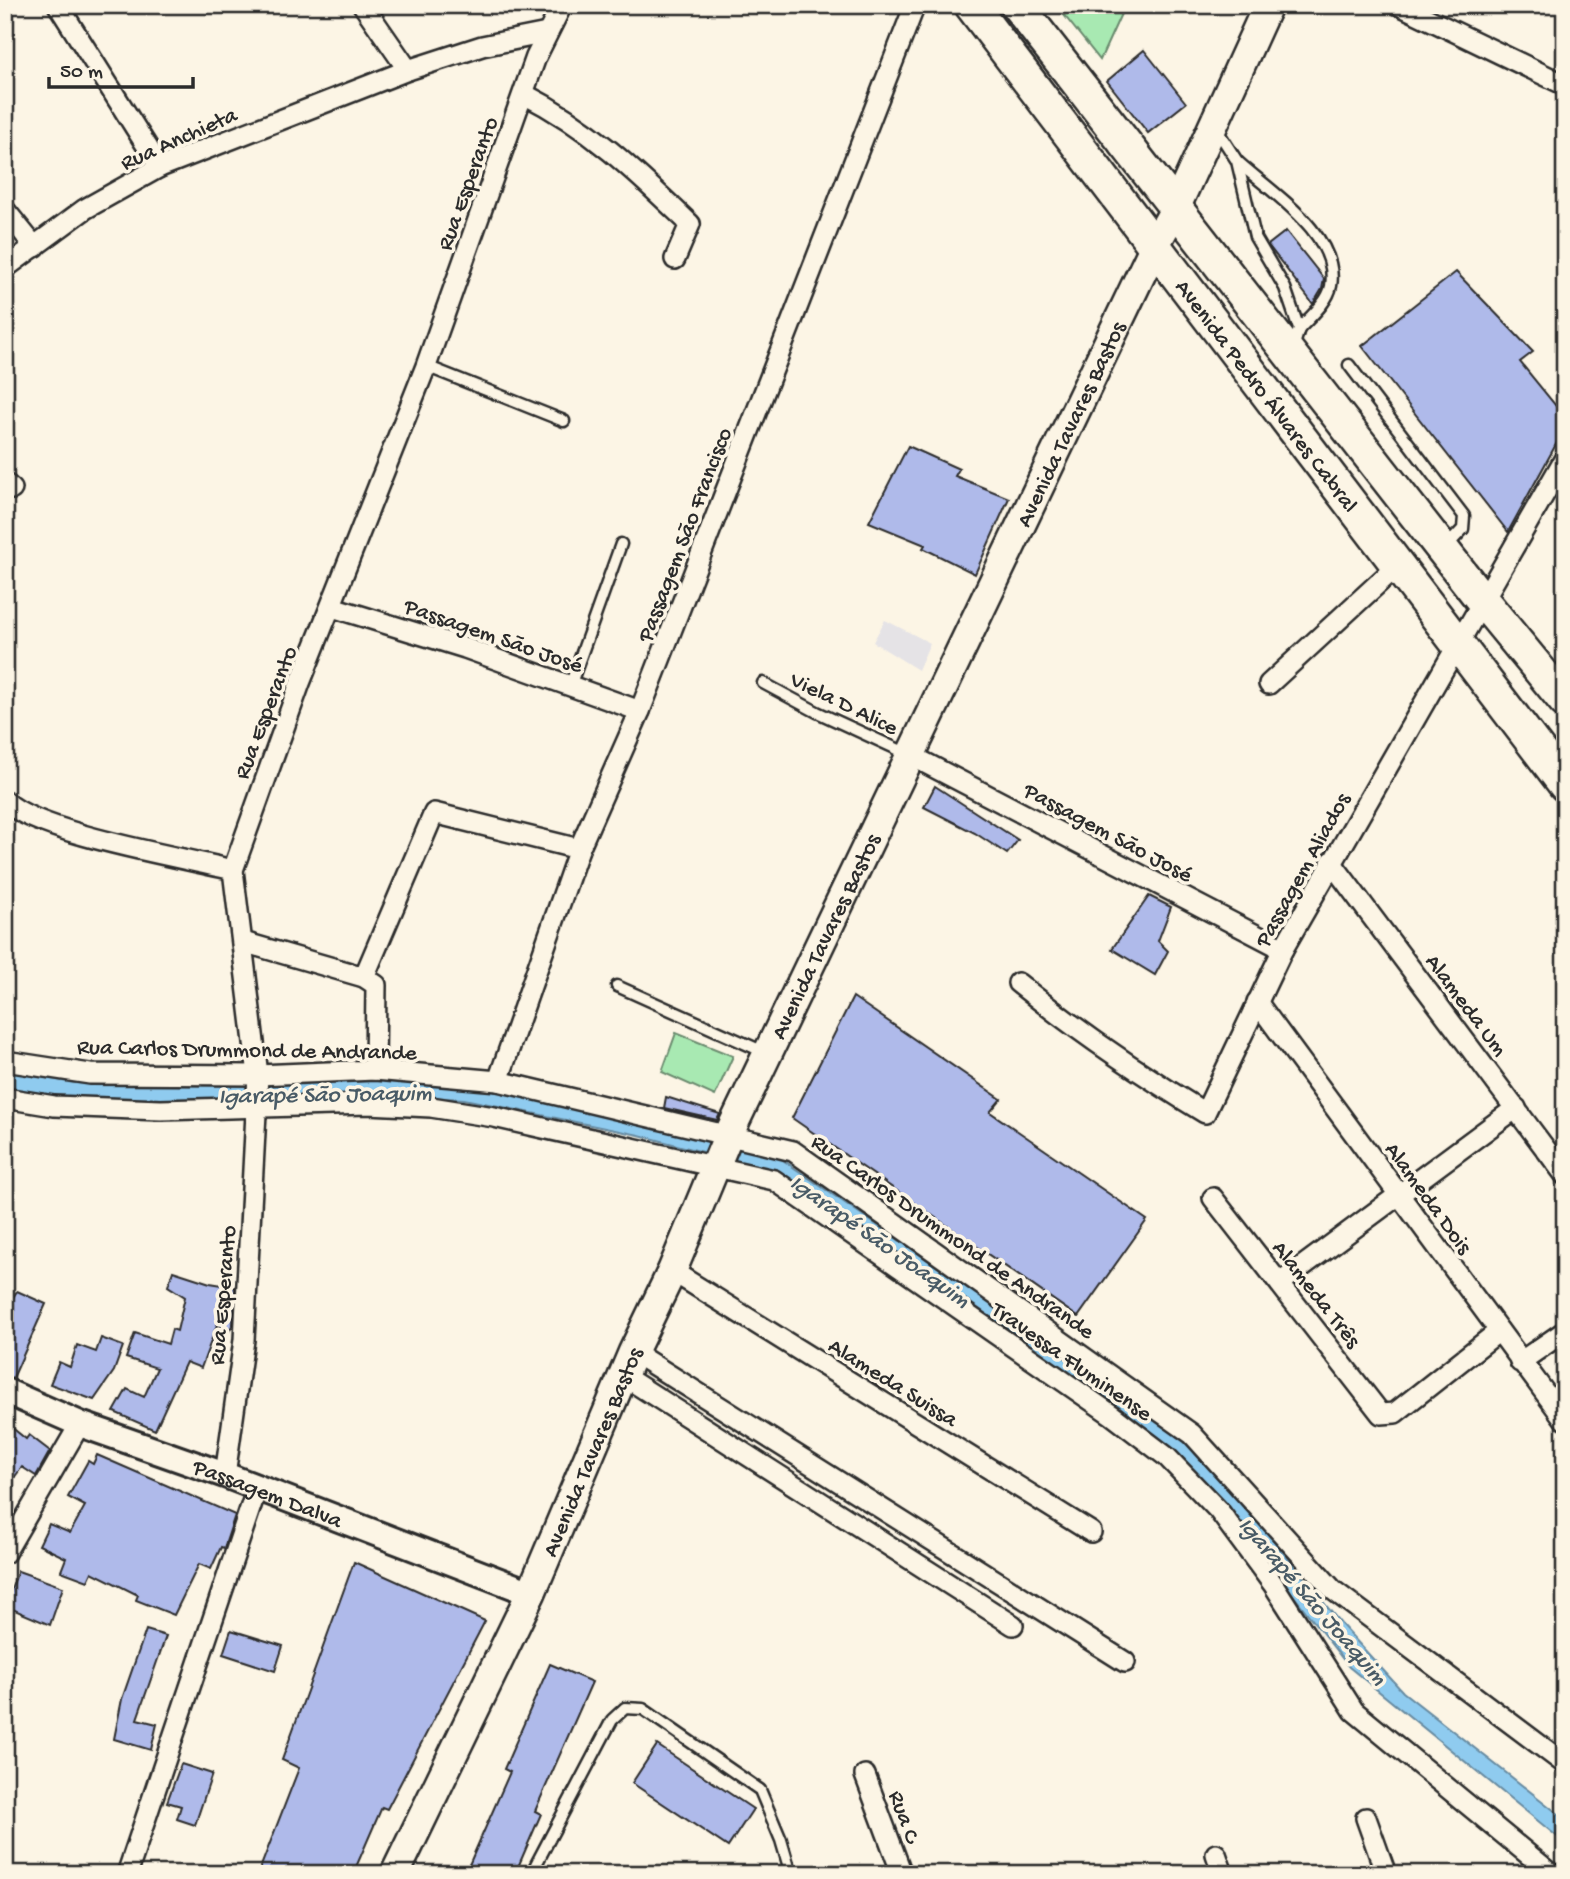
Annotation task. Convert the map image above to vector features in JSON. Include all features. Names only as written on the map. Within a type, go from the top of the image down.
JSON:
[{"type":"main road","name":"Avenida Pedro Álvares Cabral","points":[[971,5],[1455,645],[1565,785]]},
{"type":"main road","name":"Avenida Pedro Álvares Cabral","points":[[1017,5],[1176,207],[1295,342],[1443,550],[1565,701]]},
{"type":"main road","name":"Avenida Tavares Bastos","points":[[395,1874],[531,1592],[627,1364],[673,1271],[721,1150],[1155,245],[1176,207],[1268,5]]},
{"type":"street","points":[[58,5],[160,167]]},
{"type":"street","points":[[363,5],[408,70]]},
{"type":"street","name":"Rua Esperanto","points":[[225,1475],[244,1340],[258,1078],[233,870],[300,682],[426,366],[536,57],[562,5]]},
{"type":"street","name":"Passagem São Francisco","points":[[498,1081],[579,849],[640,711],[915,5]]},
{"type":"street","points":[[1399,5],[1565,85]]},
{"type":"street","name":"Rua Anchieta","points":[[5,268],[85,209],[160,167],[408,70],[482,46],[547,33]]},
{"type":"street","points":[[524,94],[567,116],[624,161],[690,224],[675,259]]},
{"type":"street","points":[[5,210],[35,247]]},
{"type":"street","name":"Passagem Aliados","points":[[1017,983],[1071,1026],[1136,1071],[1205,1113],[1283,949],[1455,645],[1565,458]]},
{"type":"street","points":[[1269,684],[1397,566]]},
{"type":"street","name":"Passagem São José","points":[[332,607],[464,648],[640,711]]},
{"type":"street","name":"Passagem São José","points":[[912,756],[1283,949]]},
{"type":"street","points":[[5,801],[15,811],[66,830],[233,870]]},
{"type":"street","points":[[364,977],[434,813],[579,849]]},
{"type":"street","name":"Alameda Um","points":[[1331,862],[1565,1175]]},
{"type":"street","points":[[243,942],[364,977],[376,985],[375,1070]]},
{"type":"street","name":"Alameda Dois","points":[[1257,1002],[1520,1362],[1565,1419]]},
{"type":"street","name":"Rua Carlos Drummond de Andrande","points":[[5,1061],[90,1074],[258,1078],[375,1070],[498,1081],[721,1150],[793,1151],[1192,1434],[1333,1590],[1565,1765]]},
{"type":"street","name":"Travessa Fluminense","points":[[5,1098],[54,1106],[116,1109],[368,1104],[431,1107],[721,1150],[774,1180],[1112,1415],[1167,1457],[1219,1511],[1273,1584],[1354,1711],[1552,1874]]},
{"type":"street","points":[[1280,1283],[1516,1108]]},
{"type":"street","name":"Alameda Três","points":[[1213,1198],[1381,1414],[1395,1413],[1499,1331]]},
{"type":"street","name":"Alameda Suissa","points":[[673,1271],[1091,1532]]},
{"type":"street","points":[[1520,1362],[1565,1331]]},
{"type":"street","points":[[627,1364],[1013,1625]]},
{"type":"street","points":[[627,1364],[1125,1662]]},
{"type":"street","name":"Passagem Dalva","points":[[5,1391],[80,1424],[225,1475],[531,1592]]},
{"type":"street","points":[[5,1553],[80,1424]]},
{"type":"street","points":[[127,1874],[257,1488]]},
{"type":"street","name":"Rua C","points":[[865,1775],[902,1874]]},
{"type":"street","points":[[1366,1818],[1386,1874]]},
{"type":"street","points":[[1216,1854],[1223,1874]]},
{"type":"lane","points":[[1214,125],[1237,161],[1306,220],[1331,260],[1331,288],[1295,342]]},
{"type":"lane","points":[[1237,161],[1255,237],[1285,289],[1295,342]]},
{"type":"lane","points":[[1349,365],[1464,516],[1463,529],[1443,550]]},
{"type":"lane","points":[[426,366],[564,421]]},
{"type":"lane","points":[[570,686],[621,544]]},
{"type":"lane","name":"Viela D Alice","points":[[763,683],[912,756]]},
{"type":"lane","points":[[617,986],[768,1054]]},
{"type":"lane","points":[[531,1874],[612,1720],[625,1707],[643,1709],[760,1790],[781,1840],[791,1874]]},
{"type":"shaded area","points":[[885,620],[930,643],[918,670],[873,642]]},
{"type":"green space","points":[[1056,5],[1125,5],[1100,60]]},
{"type":"green space","points":[[676,1033],[733,1056],[715,1096],[662,1072]]},
{"type":"water","name":"Igarapé São Joaquim","points":[[5,1071],[74,1083],[119,1085],[365,1078],[492,1085],[777,1156],[1198,1447],[1341,1624],[1403,1692],[1565,1819],[1565,1843],[1349,1667],[1221,1502],[771,1170],[639,1135],[464,1099],[372,1094],[174,1103],[62,1097],[5,1089]]},
{"type":"building","points":[[1144,50],[1186,103],[1148,133],[1107,81]]},
{"type":"building","points":[[1286,231],[1324,279],[1322,289],[1313,304],[1268,245]]},
{"type":"building","points":[[1456,272],[1533,352],[1520,362],[1565,417],[1565,428],[1508,532],[1362,346]]},
{"type":"building","points":[[908,446],[959,469],[955,476],[1009,498],[975,574],[923,548],[925,545],[869,522]]},
{"type":"building","points":[[935,786],[1018,840],[1007,854],[975,833],[924,807]]},
{"type":"building","points":[[1149,896],[1171,907],[1158,941],[1168,951],[1155,975],[1112,949]]},
{"type":"building","points":[[853,997],[1001,1099],[990,1112],[1147,1220],[1078,1317],[792,1118]]},
{"type":"building","points":[[666,1097],[720,1114],[717,1120],[664,1108]]},
{"type":"building","points":[[173,1271],[210,1283],[235,1287],[233,1324],[229,1331],[217,1325],[201,1368],[186,1362],[155,1430],[114,1412],[127,1389],[144,1397],[157,1368],[126,1358],[135,1333],[168,1344],[172,1329],[177,1331],[185,1297],[168,1286]]},
{"type":"building","points":[[17,1291],[46,1304],[13,1378],[5,1376],[5,1296],[12,1299]]},
{"type":"building","points":[[101,1338],[123,1346],[114,1371],[94,1400],[50,1384],[59,1362],[70,1367],[77,1345],[96,1352]]},
{"type":"building","points":[[5,1422],[26,1439],[29,1435],[50,1451],[36,1476],[22,1467],[5,1490]]},
{"type":"building","points":[[97,1455],[235,1515],[224,1548],[221,1547],[211,1569],[199,1564],[174,1615],[136,1600],[138,1595],[92,1572],[88,1581],[61,1571],[66,1558],[39,1545],[49,1524],[70,1533],[85,1506],[68,1497],[88,1461],[93,1464]]},
{"type":"building","points":[[354,1562],[485,1621],[387,1809],[382,1807],[353,1874],[258,1874],[299,1768],[282,1760]]},
{"type":"building","points":[[18,1571],[63,1587],[50,1625],[5,1606]]},
{"type":"building","points":[[146,1630],[166,1636],[137,1719],[157,1724],[151,1750],[114,1739],[122,1699]]},
{"type":"building","points":[[231,1630],[283,1646],[275,1671],[223,1654]]},
{"type":"building","points":[[550,1664],[592,1682],[535,1811],[541,1814],[515,1874],[465,1874],[510,1772],[504,1769]]},
{"type":"building","points":[[657,1745],[753,1809],[728,1847],[632,1783]]},
{"type":"building","points":[[181,1764],[212,1774],[195,1825],[177,1819],[181,1806],[167,1802]]}]
